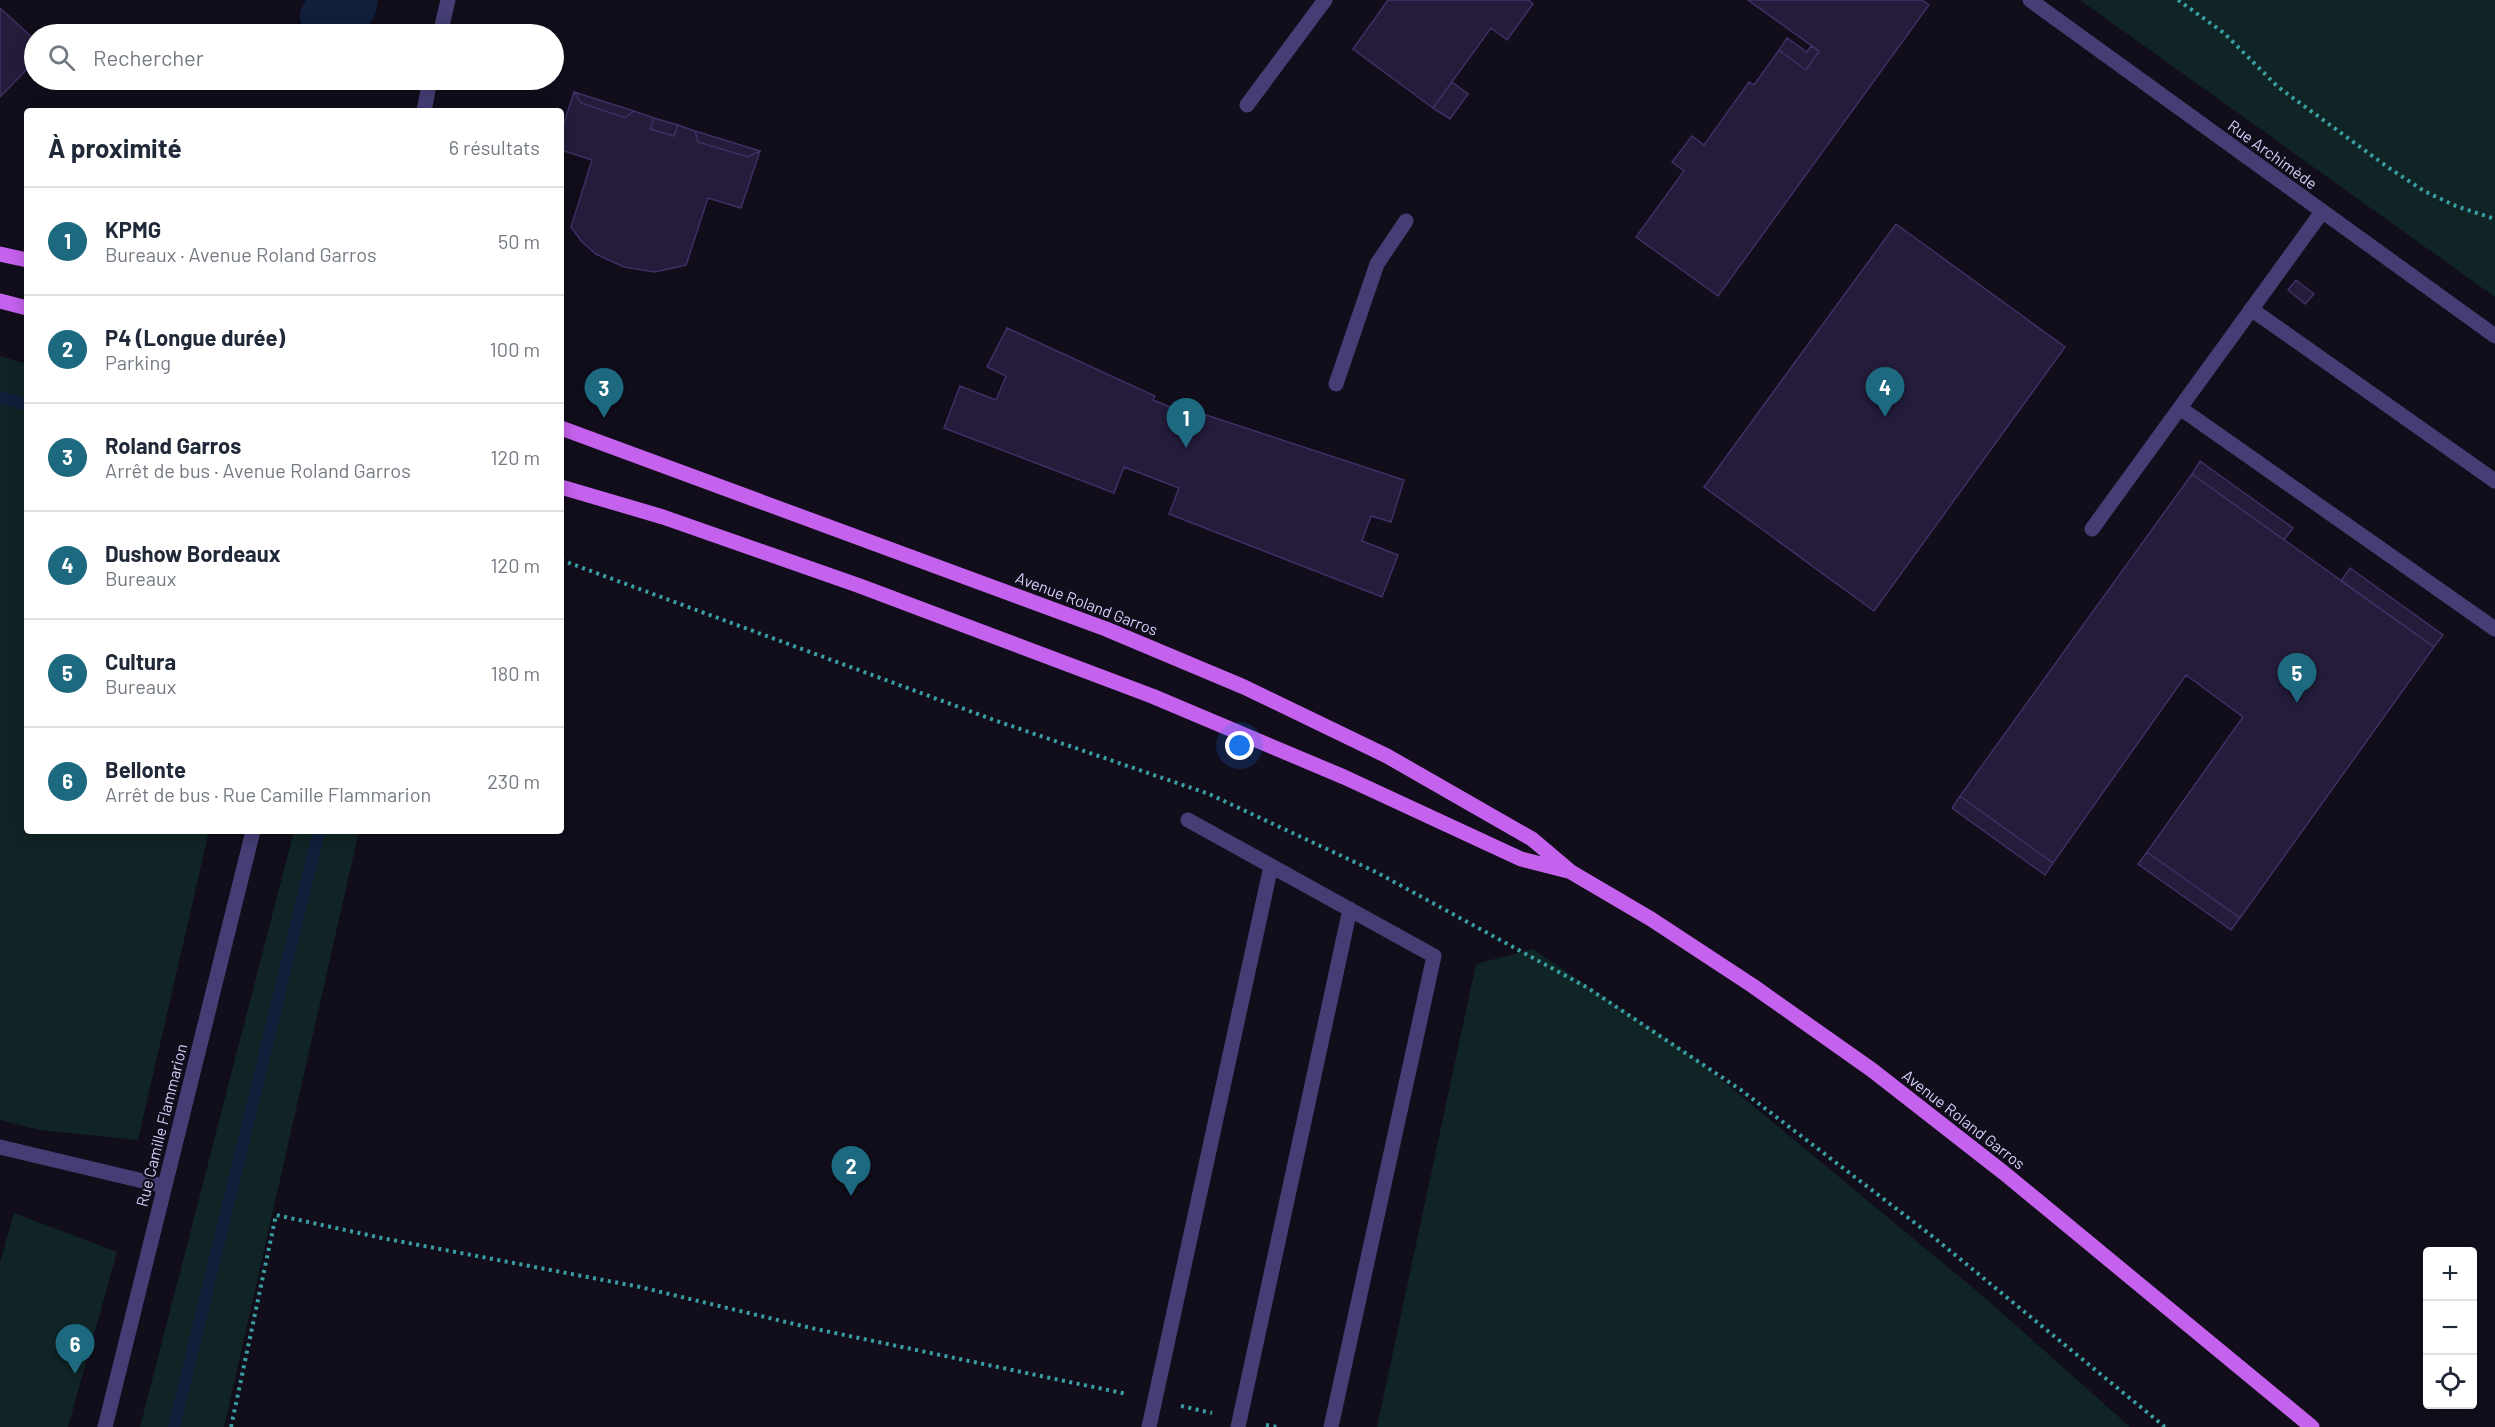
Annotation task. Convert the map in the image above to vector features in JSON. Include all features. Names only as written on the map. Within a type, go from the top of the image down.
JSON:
[{"type":"main road","points":[[0,254],[24,259]]},
{"type":"main road","points":[[0,301],[24,307]]},
{"type":"main road","name":"Avenue Roland Garros","points":[[564,429],[1083,620],[1244,687],[1408,768],[1532,839],[1571,872],[1651,919],[1872,1070],[2004,1173],[2312,1427]]},
{"type":"main road","name":"Avenue Roland Garros","points":[[564,488],[663,517],[849,582],[1152,696],[1344,777],[1521,859],[1571,872]]},
{"type":"street","points":[[442,24],[448,0]]},
{"type":"street","points":[[1247,105],[1324,0]]},
{"type":"street","name":"Rue Archimède","points":[[2030,0],[2495,336]]},
{"type":"street","points":[[425,108],[428,90]]},
{"type":"street","points":[[2092,529],[2322,212]]},
{"type":"street","points":[[1336,384],[1377,264],[1406,221]]},
{"type":"street","points":[[2251,309],[2495,481]]},
{"type":"street","points":[[2180,408],[2492,621]]},
{"type":"street","points":[[1188,820],[1434,956],[1332,1427]]},
{"type":"street","name":"Rue Camille Flammarion","points":[[105,1427],[252,834]]},
{"type":"street","points":[[1149,1427],[1271,866]]},
{"type":"street","points":[[1239,1423],[1350,909]]},
{"type":"street","points":[[0,1148],[164,1186]]},
{"type":"path","points":[[2178,0],[2224,33],[2278,87],[2424,192],[2495,219]]},
{"type":"path","points":[[231,1427],[276,1215],[382,1238],[640,1287],[811,1328],[1155,1400],[1239,1423],[1277,1427]]},
{"type":"green space","points":[[2080,0],[2495,0],[2495,297]]},
{"type":"green space","points":[[0,356],[24,363],[24,834],[208,834],[138,1140],[40,1130],[0,1120]]},
{"type":"green space","points":[[293,834],[358,834],[224,1427],[140,1427]]},
{"type":"green space","points":[[1533,949],[1699,1061],[1984,1297],[2130,1427],[1377,1427],[1476,964]]},
{"type":"green space","points":[[14,1213],[117,1252],[68,1427],[0,1427],[0,1262]]},
{"type":"water","points":[[306,0],[378,0],[375,15],[369,24],[302,24],[301,10]]},
{"type":"building","points":[[1388,0],[1528,0],[1533,4],[1507,40],[1491,28],[1433,108],[1353,49]]},
{"type":"building","points":[[1748,0],[1922,0],[1929,5],[1718,296],[1636,237],[1684,171],[1672,162],[1692,136],[1704,145],[1749,82],[1754,85],[1779,50],[1806,70],[1819,51]]},
{"type":"building","points":[[0,8],[24,30],[24,72],[0,97]]},
{"type":"building","points":[[1787,38],[1807,52],[1811,46],[1819,51],[1806,70],[1779,50]]},
{"type":"building","points":[[1452,82],[1468,94],[1450,119],[1433,108]]},
{"type":"building","points":[[574,92],[581,103],[625,118],[634,111],[654,118],[650,129],[674,136],[678,125],[695,131],[698,142],[748,157],[760,151],[741,208],[708,198],[686,265],[655,272],[624,267],[596,254],[582,242],[571,227],[592,160],[564,151],[564,123]]},
{"type":"building","points":[[574,92],[634,111],[625,118],[581,103]]},
{"type":"building","points":[[654,118],[678,125],[674,136],[650,129]]},
{"type":"building","points":[[695,131],[760,151],[748,157],[698,142]]},
{"type":"building","points":[[1896,224],[2065,347],[1874,611],[1704,487]]},
{"type":"building","points":[[2296,280],[2314,294],[2305,304],[2288,290]]},
{"type":"building","points":[[1007,328],[1155,396],[1153,400],[1202,420],[1203,414],[1404,480],[1391,522],[1371,516],[1362,541],[1398,555],[1382,597],[1169,514],[1179,488],[1124,467],[1114,493],[944,428],[960,386],[996,400],[1006,376],[987,367]]},
{"type":"building","points":[[2200,461],[2293,528],[2284,540],[2192,474]]},
{"type":"building","points":[[2192,474],[2434,647],[2240,918],[2147,852],[2243,717],[2186,675],[2053,863],[1960,796]]},
{"type":"building","points":[[2350,568],[2443,635],[2434,647],[2341,581]]},
{"type":"building","points":[[1960,796],[2053,863],[2045,875],[1952,808]]},
{"type":"building","points":[[2147,852],[2240,918],[2231,930],[2138,864]]},
{"type":"waterway","points":[[0,397],[24,404]]},
{"type":"waterway","points":[[174,1427],[318,834]]},
{"type":"place","name":"Dushow Bordeaux","points":[[1885,417]]},
{"type":"place","name":"Roland Garros","points":[[604,418]]},
{"type":"place","name":"KPMG","points":[[1186,448]]},
{"type":"place","name":"Cultura","points":[[2297,703]]},
{"type":"place","name":"P4 (Longue durée)","points":[[851,1196]]},
{"type":"place","name":"Bellonte","points":[[75,1374]]}]
